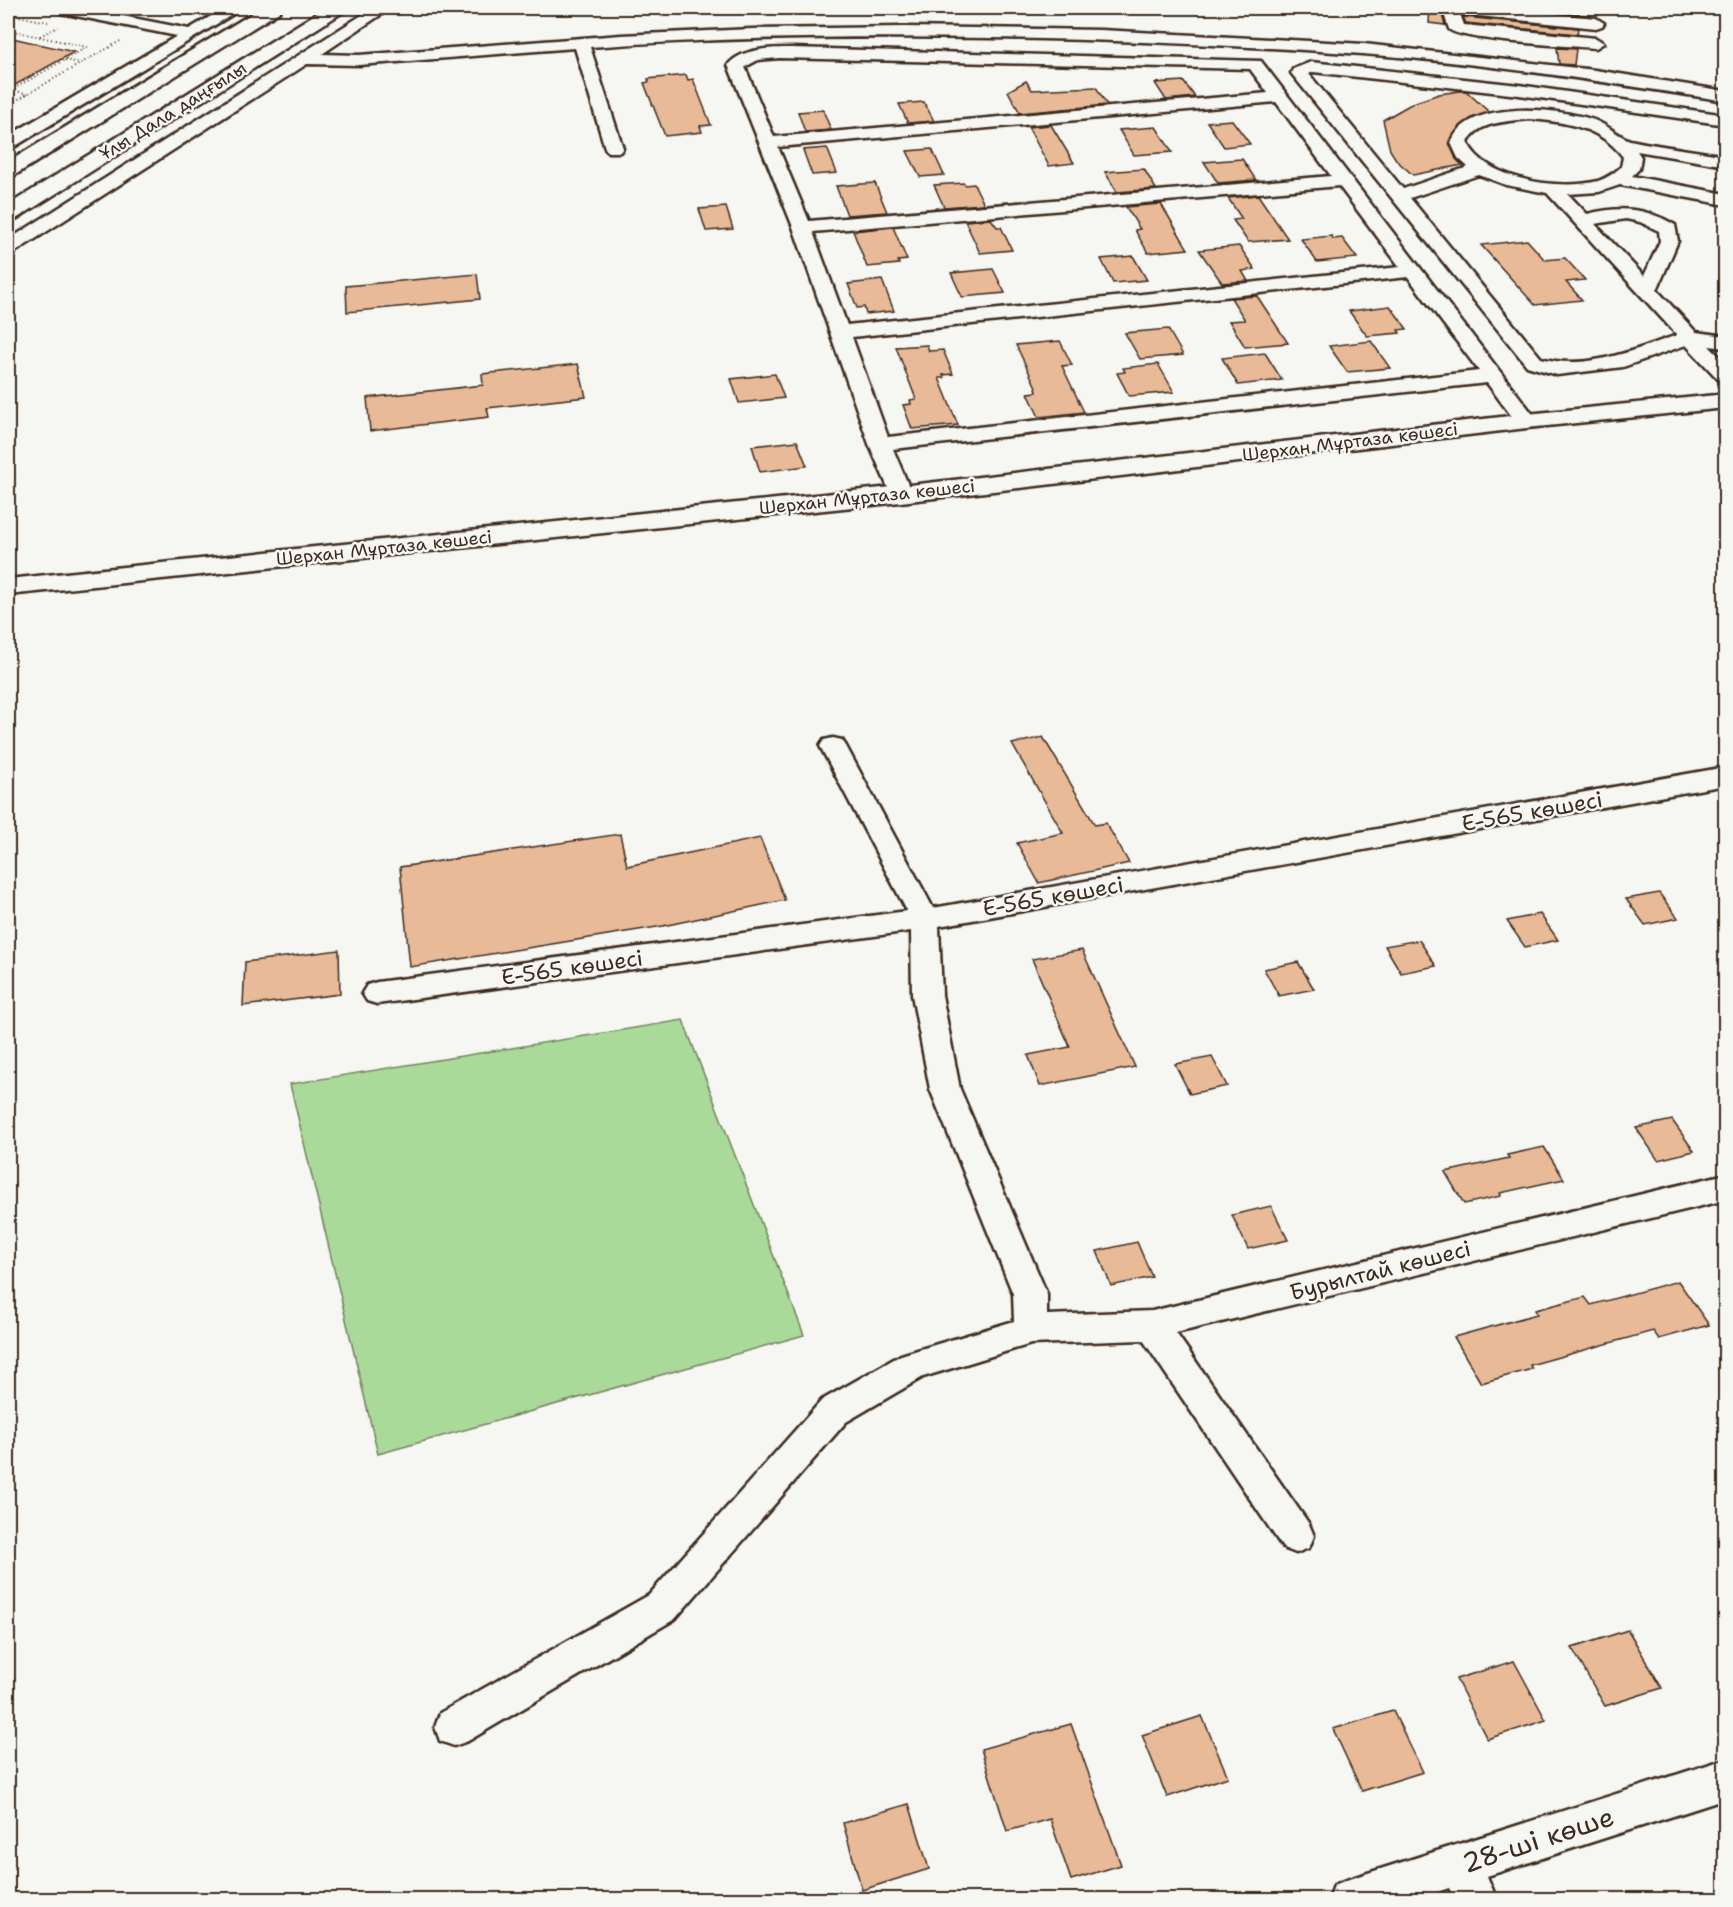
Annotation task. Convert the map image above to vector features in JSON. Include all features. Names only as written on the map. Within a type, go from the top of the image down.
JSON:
[{"type":"main road","name":"Ұлы Дала даңғылы","points":[[9,170],[273,8]]},
{"type":"main road","name":"Ұлы Дала даңғылы","points":[[8,215],[337,8]]},
{"type":"main road","points":[[9,170],[58,182]]},
{"type":"main road","name":"Шерхан Мұртаза көшесі","points":[[8,587],[901,494],[1527,421],[1725,401]]},
{"type":"street","points":[[61,8],[191,34]]},
{"type":"street","points":[[8,143],[235,8]]},
{"type":"street","points":[[8,248],[150,156],[188,145],[249,105],[258,89],[384,8]]},
{"type":"street","points":[[1596,23],[1453,8],[1452,14],[1457,29],[1478,33],[1596,43]]},
{"type":"street","points":[[1591,8],[1596,23],[1595,75]]},
{"type":"street","points":[[304,59],[359,60],[581,43],[752,34],[904,32],[1101,35],[1364,49],[1595,75],[1725,96]]},
{"type":"street","points":[[581,43],[614,148]]},
{"type":"street","points":[[1240,43],[1527,421]]},
{"type":"street","points":[[901,494],[880,444],[802,227],[736,65],[745,57],[766,54],[827,53],[1255,64]]},
{"type":"street","points":[[1725,120],[1591,99],[1406,76],[1311,68],[1299,73],[1534,362],[1557,369],[1623,361],[1689,338],[1725,342]]},
{"type":"street","points":[[768,143],[1280,97]]},
{"type":"street","points":[[1625,144],[1632,157],[1630,169],[1617,179],[1600,185],[1553,189],[1499,177],[1481,168],[1464,154],[1460,144],[1461,134],[1469,126],[1504,116],[1530,114],[1567,118],[1608,132],[1625,144],[1725,161]]},
{"type":"street","points":[[1399,196],[1481,168]]},
{"type":"street","points":[[1617,179],[1725,200]]},
{"type":"street","points":[[802,227],[1344,180]]},
{"type":"street","points":[[1553,189],[1725,376]]},
{"type":"street","points":[[8,215],[87,196]]},
{"type":"street","points":[[1582,222],[1605,214],[1626,213],[1653,219],[1668,229],[1669,241],[1646,292]]},
{"type":"street","points":[[840,332],[1414,271]]},
{"type":"street","points":[[880,444],[1492,376]]},
{"type":"street","points":[[833,746],[925,919],[927,995],[945,1089],[1030,1294],[1031,1330]]},
{"type":"street","name":"Е-565 көшесі","points":[[377,993],[925,919],[1725,776]]},
{"type":"street","name":"Бурылтай көшесі","points":[[454,1727],[662,1607],[834,1411],[913,1365],[1031,1330],[1152,1325],[1725,1187]]},
{"type":"street","points":[[1152,1325],[1296,1536]]},
{"type":"street","name":"28-ші көше","points":[[1349,1899],[1469,1883],[1725,1779]]},
{"type":"path","points":[[40,37],[61,25]]},
{"type":"path","points":[[8,105],[148,25]]},
{"type":"path","points":[[8,30],[87,47],[9,91]]},
{"type":"path","points":[[64,59],[82,63]]},
{"type":"path","points":[[9,91],[28,94]]},
{"type":"green space","points":[[683,1020],[804,1335],[378,1454],[290,1084]]},
{"type":"building","points":[[1430,8],[1443,8],[1442,15],[1445,25],[1429,23]]},
{"type":"building","points":[[1511,8],[1579,8],[1579,14]]},
{"type":"building","points":[[1463,17],[1578,28],[1577,34],[1466,23]]},
{"type":"building","points":[[8,37],[74,52],[8,89]]},
{"type":"building","points":[[1557,48],[1576,49],[1574,65],[1559,64]]},
{"type":"building","points":[[686,75],[688,80],[693,79],[711,125],[700,126],[702,132],[665,136],[644,83],[649,82],[648,79]]},
{"type":"building","points":[[1026,81],[1032,90],[1096,87],[1107,105],[1020,113],[1008,91]]},
{"type":"building","points":[[1183,81],[1195,97],[1166,100],[1155,83]]},
{"type":"building","points":[[1466,91],[1489,112],[1474,117],[1459,127],[1449,142],[1456,159],[1462,165],[1413,175],[1397,161],[1390,150],[1383,120],[1413,103],[1439,94]]},
{"type":"building","points":[[924,102],[934,121],[908,123],[899,104]]},
{"type":"building","points":[[823,110],[831,130],[805,132],[798,112]]},
{"type":"building","points":[[1232,120],[1250,144],[1224,147],[1207,122]]},
{"type":"building","points":[[1051,125],[1074,163],[1049,166],[1028,127]]},
{"type":"building","points":[[1156,127],[1172,152],[1134,155],[1119,130]]},
{"type":"building","points":[[827,148],[837,173],[812,175],[803,150]]},
{"type":"building","points":[[932,149],[944,175],[920,177],[907,151]]},
{"type":"building","points":[[1242,159],[1256,180],[1218,183],[1204,162]]},
{"type":"building","points":[[1144,169],[1156,189],[1117,192],[1105,172]]},
{"type":"building","points":[[875,183],[887,212],[847,215],[836,186]]},
{"type":"building","points":[[964,183],[965,185],[974,184],[984,204],[944,207],[934,185]]},
{"type":"building","points":[[1258,195],[1288,239],[1248,242],[1233,220],[1242,219],[1228,198]]},
{"type":"building","points":[[1161,204],[1188,249],[1148,253],[1135,230],[1140,229],[1126,207]]},
{"type":"building","points":[[726,207],[733,229],[706,231],[699,209]]},
{"type":"building","points":[[991,219],[997,227],[1001,227],[1012,250],[980,253],[965,221]]},
{"type":"building","points":[[893,227],[907,260],[898,261],[899,264],[867,267],[853,231]]},
{"type":"building","points":[[1332,236],[1333,239],[1342,238],[1357,258],[1317,262],[1301,239]]},
{"type":"building","points":[[1527,240],[1545,260],[1565,258],[1585,280],[1566,282],[1582,300],[1535,305],[1481,245]]},
{"type":"building","points":[[1239,246],[1255,269],[1242,271],[1248,281],[1222,283],[1199,250]]},
{"type":"building","points":[[1133,256],[1147,280],[1113,283],[1101,259]]},
{"type":"building","points":[[993,269],[1005,293],[962,297],[951,273]]},
{"type":"building","points":[[477,274],[480,299],[347,312],[346,286]]},
{"type":"building","points":[[882,280],[894,311],[866,314],[864,307],[857,308],[848,284]]},
{"type":"building","points":[[1257,296],[1288,343],[1245,347],[1229,321],[1245,320],[1231,298]]},
{"type":"building","points":[[1390,306],[1407,329],[1398,330],[1400,333],[1367,336],[1349,311]]},
{"type":"building","points":[[1168,329],[1183,355],[1140,359],[1125,333]]},
{"type":"building","points":[[1060,341],[1072,365],[1062,366],[1084,412],[1039,417],[1028,393],[1037,392],[1036,387],[1016,345]]},
{"type":"building","points":[[1371,341],[1390,368],[1347,372],[1329,346]]},
{"type":"building","points":[[927,345],[929,351],[943,350],[953,374],[939,378],[958,425],[912,429],[903,405],[911,404],[910,400],[916,399],[896,347]]},
{"type":"building","points":[[1265,353],[1282,380],[1238,385],[1222,358]]},
{"type":"building","points":[[578,364],[586,397],[487,408],[489,417],[370,431],[367,398],[483,385],[482,374]]},
{"type":"building","points":[[1158,364],[1174,392],[1129,396],[1117,373],[1125,372],[1123,368]]},
{"type":"building","points":[[775,374],[784,398],[739,403],[731,379]]},
{"type":"building","points":[[797,441],[807,466],[760,472],[752,446]]},
{"type":"building","points":[[1043,737],[1095,825],[1106,823],[1129,863],[1039,883],[1017,843],[1063,833],[1012,744]]},
{"type":"building","points":[[620,834],[627,866],[760,838],[785,900],[663,926],[410,967],[400,867]]},
{"type":"building","points":[[1659,893],[1678,918],[1645,925],[1626,899]]},
{"type":"building","points":[[1540,914],[1558,940],[1525,947],[1507,921]]},
{"type":"building","points":[[1419,940],[1436,966],[1401,973],[1385,946]]},
{"type":"building","points":[[339,950],[340,994],[243,1006],[245,962]]},
{"type":"building","points":[[1082,950],[1135,1067],[1040,1086],[1028,1055],[1070,1047],[1032,959]]},
{"type":"building","points":[[1298,962],[1314,989],[1279,996],[1264,969]]},
{"type":"building","points":[[1212,1057],[1227,1086],[1190,1094],[1175,1064]]},
{"type":"building","points":[[1672,1120],[1694,1151],[1658,1160],[1636,1128]]},
{"type":"building","points":[[1544,1147],[1564,1179],[1500,1193],[1501,1196],[1464,1204],[1445,1172],[1509,1158],[1507,1155]]},
{"type":"building","points":[[1271,1206],[1288,1240],[1248,1249],[1232,1215]]},
{"type":"building","points":[[1137,1242],[1152,1277],[1111,1286],[1097,1251]]},
{"type":"building","points":[[1678,1281],[1709,1325],[1659,1339],[1653,1331],[1530,1365],[1532,1369],[1481,1383],[1454,1337],[1537,1314],[1535,1310],[1585,1297],[1591,1305]]},
{"type":"building","points":[[1628,1630],[1662,1688],[1605,1706],[1572,1648]]},
{"type":"building","points":[[1514,1661],[1546,1720],[1487,1739],[1456,1679]]},
{"type":"building","points":[[1393,1711],[1423,1772],[1362,1791],[1333,1729]]},
{"type":"building","points":[[1202,1716],[1228,1777],[1167,1797],[1142,1735]]},
{"type":"building","points":[[1071,1724],[1121,1865],[1071,1880],[1050,1819],[1007,1831],[981,1749]]},
{"type":"building","points":[[909,1804],[929,1869],[862,1890],[843,1823]]}]
